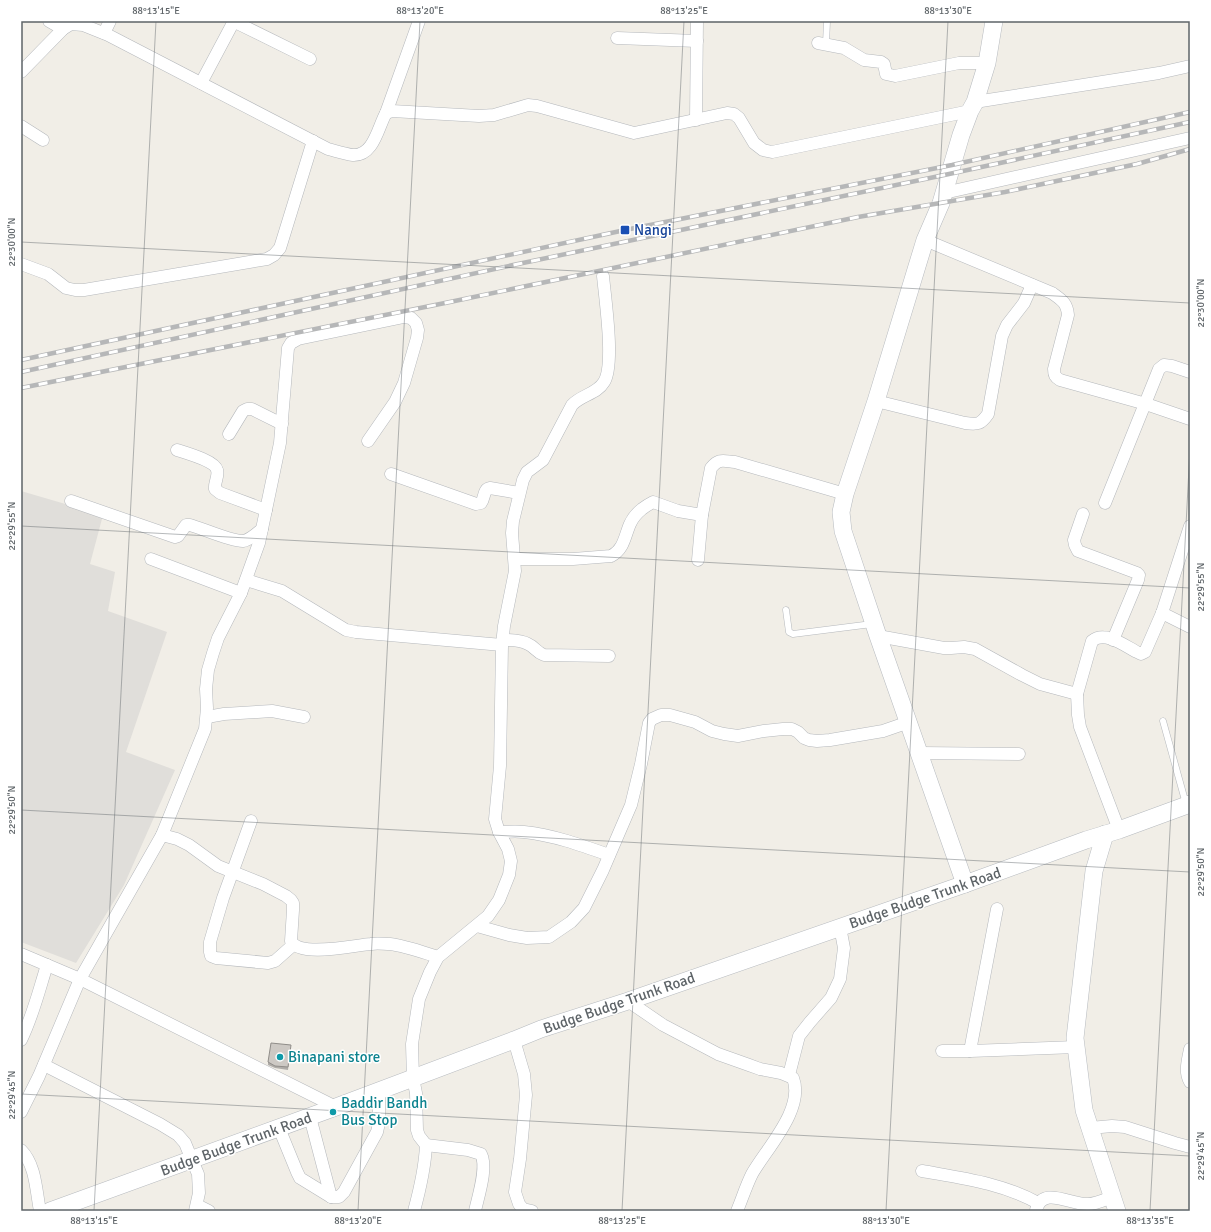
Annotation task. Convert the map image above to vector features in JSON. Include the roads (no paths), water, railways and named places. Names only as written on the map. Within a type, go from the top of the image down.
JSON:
[{"type":"street","points":[[49,21],[63,29]]},
{"type":"street","points":[[104,33],[110,21]]},
{"type":"street","points":[[201,83],[234,21],[310,59]]},
{"type":"street","points":[[21,72],[63,29],[71,24],[83,25],[104,33],[328,149],[354,155],[365,153],[371,145],[386,113],[419,21]]},
{"type":"street","points":[[696,120],[697,21]]},
{"type":"street","points":[[965,884],[843,532],[842,512],[845,494],[876,401],[925,240],[941,202],[988,63],[994,21]]},
{"type":"street","points":[[617,38],[697,41]]},
{"type":"street","points":[[822,44],[844,48],[864,60],[881,62],[884,64],[886,74],[890,76],[960,63],[988,63]]},
{"type":"street","points":[[386,113],[392,111],[479,116],[494,115],[528,105],[537,106],[634,134],[727,113],[734,114],[739,118],[754,143],[763,150],[772,152],[973,106],[1159,73],[1190,66]]},
{"type":"street","points":[[21,126],[43,140]]},
{"type":"street","points":[[944,193],[1190,138]]},
{"type":"street","points":[[21,264],[48,274],[66,288],[84,290],[267,260],[280,248],[313,141]]},
{"type":"street","points":[[925,240],[1052,293],[1060,299],[1067,307],[1068,315],[1054,369],[1054,374],[1060,380],[1146,404],[1190,419]]},
{"type":"street","points":[[414,1211],[422,1180],[426,1156],[426,1145],[419,1136],[417,1130],[416,1093],[413,1078],[412,1044],[419,999],[438,957],[488,916],[499,900],[509,875],[511,861],[508,849],[498,832],[495,819],[500,766],[502,642],[515,570],[512,533],[513,521],[519,493],[525,475],[543,460],[572,405],[580,398],[600,387],[608,375],[609,353],[603,276]]},
{"type":"street","points":[[876,401],[965,423],[975,424],[983,421],[988,414],[1002,336],[1007,325],[1024,303],[1032,285]]},
{"type":"street","points":[[21,1112],[44,1066],[80,979],[162,835],[205,729],[207,717],[206,688],[208,670],[218,638],[241,593],[259,543],[280,444],[288,348],[291,343],[298,339],[404,317],[411,318],[416,323],[418,330],[404,383],[395,402],[368,441]]},
{"type":"street","points":[[1105,503],[1159,370],[1164,365],[1190,372]]},
{"type":"street","points":[[230,434],[243,411],[247,409],[282,424]]},
{"type":"street","points":[[177,450],[214,465],[217,469],[217,474],[214,485],[215,489],[220,493],[266,510]]},
{"type":"street","points":[[698,560],[702,515],[710,468],[721,460],[735,462],[845,494]]},
{"type":"street","points":[[391,474],[476,504],[483,501],[486,490],[488,489],[519,493]]},
{"type":"street","points":[[71,501],[175,537],[180,534],[186,525],[242,541],[250,538],[262,529]]},
{"type":"street","points":[[515,559],[573,559],[611,556],[617,553],[622,546],[630,523],[636,514],[653,502],[678,511],[702,515]]},
{"type":"street","points":[[1083,514],[1074,540],[1074,545],[1078,551],[1137,573],[1138,575],[1138,580],[1113,640]]},
{"type":"street","points":[[922,1171],[964,1178],[996,1186],[1024,1195],[1037,1207],[1044,1198],[1050,1197],[1088,1204],[1097,1202],[1114,1204],[1084,1110],[1075,1038],[1094,871],[1112,832],[1080,727],[1077,694],[1092,641],[1096,638],[1103,637],[1113,640],[1141,654],[1145,652],[1162,613],[1190,526]]},
{"type":"street","points":[[151,559],[241,593]]},
{"type":"street","points":[[246,580],[276,588],[346,630],[356,632],[502,642],[523,642],[530,644],[538,653],[544,655],[609,656]]},
{"type":"street","points":[[1162,613],[1190,627]]},
{"type":"street","points":[[876,630],[944,648],[968,647],[975,649],[1040,684],[1077,694]]},
{"type":"street","points":[[207,717],[224,714],[272,711],[304,717]]},
{"type":"street","points":[[476,926],[509,935],[527,938],[549,937],[571,922],[584,908],[603,870],[631,805],[652,718],[670,715],[695,722],[712,731],[738,736],[764,731],[792,729],[804,738],[817,741],[883,731],[909,722]]},
{"type":"street","points":[[920,753],[1019,754]]},
{"type":"street","name":"Budge Budge Trunk Road","points":[[61,1209],[310,1117],[541,1029],[628,1001],[1112,832],[1189,807]]},
{"type":"street","points":[[251,821],[223,898],[210,942],[211,956],[225,960],[268,963],[275,961],[293,945]]},
{"type":"street","points":[[498,832],[532,833],[574,842],[609,855]]},
{"type":"street","points":[[162,835],[177,839],[189,845],[218,866],[263,884],[291,900],[293,903],[291,941],[293,945],[297,947],[309,949],[391,944],[410,948],[438,957]]},
{"type":"street","points":[[970,1051],[996,909]]},
{"type":"street","points":[[789,1076],[799,1036],[831,998],[840,979],[844,948],[840,927]]},
{"type":"street","points":[[21,954],[80,979],[336,1107]]},
{"type":"street","points":[[21,1040],[29,1025],[47,965]]},
{"type":"street","points":[[628,1001],[663,1025],[718,1054],[760,1069],[793,1078],[795,1083],[794,1101],[788,1116],[771,1147],[752,1174],[737,1211]]},
{"type":"street","points":[[514,1040],[524,1074],[526,1095],[520,1159],[515,1192],[519,1204],[523,1209],[532,1211]]},
{"type":"street","points":[[942,1051],[1076,1047]]},
{"type":"street","points":[[1190,1049],[1186,1066],[1187,1076],[1190,1082]]},
{"type":"street","points":[[44,1066],[160,1124],[178,1135],[185,1143],[198,1174],[199,1193],[196,1208],[209,1211]]},
{"type":"street","points":[[279,1128],[300,1178],[331,1197],[339,1197],[344,1192],[376,1132],[379,1122],[379,1091]]},
{"type":"street","points":[[310,1117],[331,1197]]},
{"type":"street","points":[[1090,1128],[1112,1126],[1125,1127],[1190,1147]]},
{"type":"street","points":[[426,1145],[468,1150],[481,1154],[483,1158],[482,1181],[475,1211]]},
{"type":"street","points":[[21,1150],[26,1155],[31,1165],[40,1211]]},
{"type":"lane","points":[[822,44],[827,21]]},
{"type":"lane","points":[[786,610],[789,632],[793,634],[876,630]]},
{"type":"lane","points":[[1163,721],[1189,807]]},
{"type":"railway","points":[[21,360],[625,230],[952,165],[1190,112]]},
{"type":"railway","points":[[21,372],[518,264],[1190,122]]},
{"type":"railway","points":[[21,388],[445,303],[858,217],[1005,192],[1137,164],[1190,149]]},
{"type":"place","name":"Nangi","points":[[625,230]]},
{"type":"place","name":"Binapani store","points":[[280,1057]]},
{"type":"place","name":"Baddir Bandh Bus Stop","points":[[333,1112]]}]
